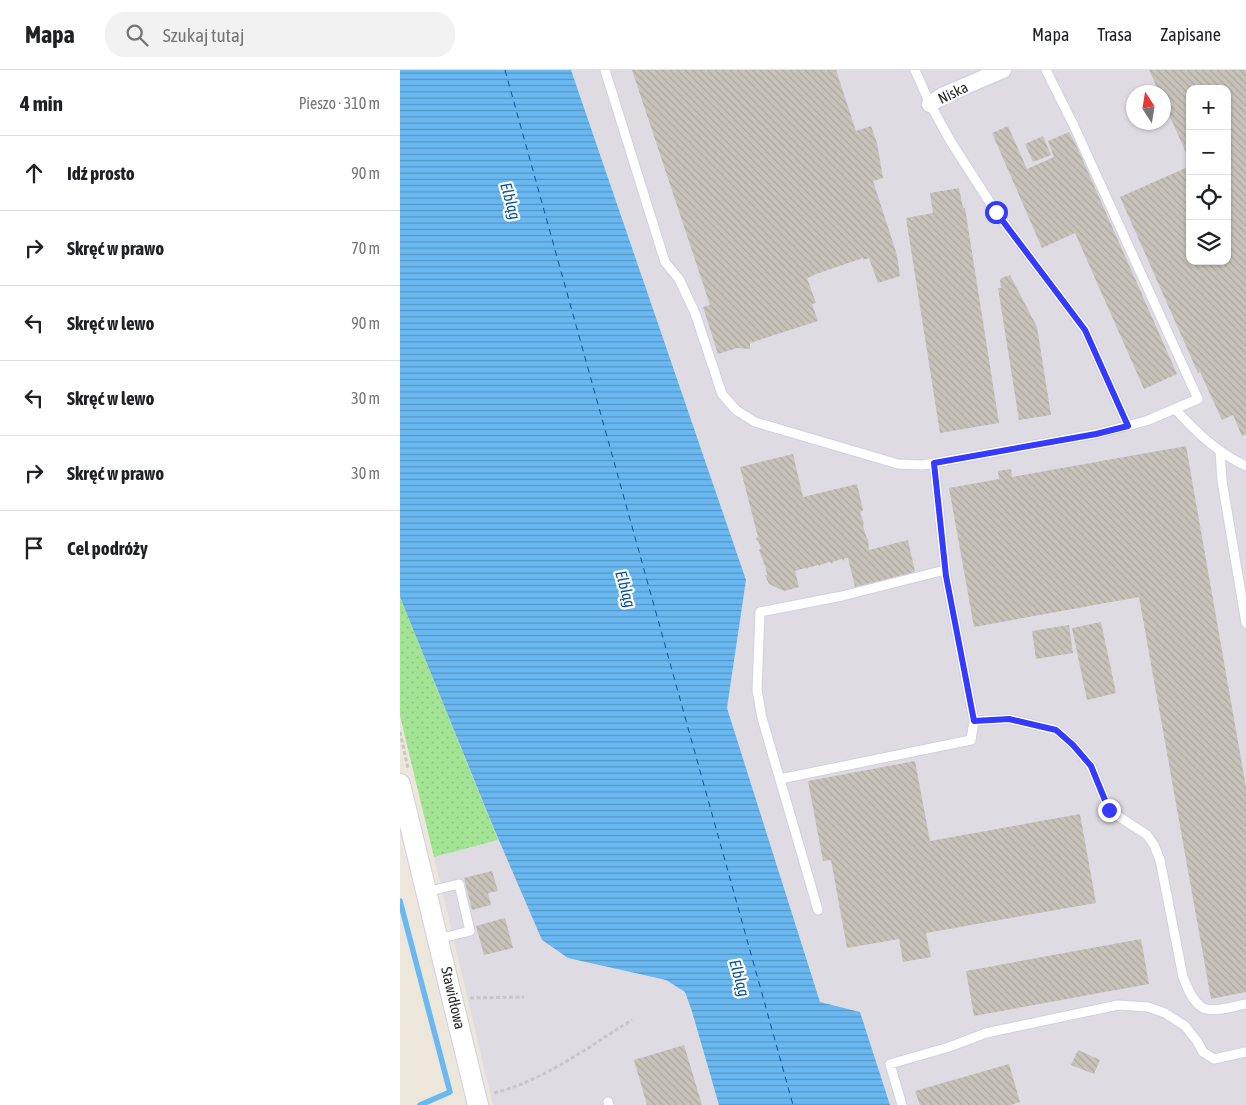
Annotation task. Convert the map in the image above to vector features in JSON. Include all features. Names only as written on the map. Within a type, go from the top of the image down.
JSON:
[{"type":"street","name":"Niska","points":[[930,104],[944,95],[1002,70]]},
{"type":"street","name":"Stawidłowa","points":[[400,784],[477,1101]]},
{"type":"lane","points":[[604,70],[665,262],[679,280],[696,313],[722,394],[736,410],[755,422],[898,464],[922,465],[1096,434],[1146,421],[1176,410],[1198,399],[1074,126],[1046,70]]},
{"type":"lane","points":[[915,70],[930,104],[951,142],[996,212],[1085,330],[1128,426]]},
{"type":"lane","points":[[1176,410],[1220,451],[1246,466]]},
{"type":"lane","points":[[1220,451],[1222,481],[1246,623]]},
{"type":"lane","points":[[780,780],[971,740],[974,721],[945,570],[934,463]]},
{"type":"lane","points":[[818,910],[762,718],[757,690],[760,612],[842,596],[945,570]]},
{"type":"lane","points":[[974,721],[1009,719],[1056,730],[1073,745],[1091,766],[1109,810],[1148,836],[1154,845],[1160,860],[1183,976],[1197,1004],[1205,1010],[1246,1004]]},
{"type":"lane","points":[[426,892],[459,884],[470,931],[438,938]]},
{"type":"lane","points":[[902,1105],[890,1064],[949,1047],[986,1033],[1118,1005],[1148,1007],[1165,1013],[1185,1026],[1197,1040],[1203,1052],[1214,1059],[1246,1052]]},
{"type":"path","points":[[454,1001],[477,997],[524,997]]},
{"type":"path","points":[[477,1101],[546,1073],[632,1020]]},
{"type":"shaded area","points":[[571,70],[1246,70],[1246,1105],[890,1105],[860,1012],[820,1002],[727,708],[746,580]]},
{"type":"shaded area","points":[[498,840],[542,940],[568,958],[666,980],[685,992],[719,1105],[493,1105],[434,857]]},
{"type":"green space","points":[[400,597],[498,840],[434,857],[400,716]]},
{"type":"water","name":"Elbląg","points":[[400,70],[571,70],[746,580],[727,708],[820,1002],[860,1012],[890,1105],[719,1105],[685,992],[666,980],[568,958],[542,940],[494,829],[400,597]]},
{"type":"building","points":[[632,70],[836,70],[856,131],[871,126],[877,143],[883,178],[873,181],[897,255],[900,276],[878,283],[869,258],[863,260],[863,258],[813,275],[807,278],[816,303],[812,304],[818,321],[750,343],[750,349],[737,348],[718,354],[703,307],[710,305]]},
{"type":"building","points":[[1149,70],[1246,70],[1246,434],[1242,436],[1233,415],[1222,420],[1200,372],[1198,373],[1120,197],[1186,168],[1186,265],[1231,265],[1231,85],[1186,85],[1186,153],[1171,119],[1171,85],[1156,85]]},
{"type":"building","points":[[1008,126],[1027,169],[1054,157],[1048,141],[1069,132],[1177,374],[1144,389],[1075,233],[1042,248],[992,133]]},
{"type":"building","points":[[1043,136],[1051,155],[1033,162],[1025,144]]},
{"type":"building","points":[[959,188],[963,208],[965,208],[999,423],[940,433],[906,218],[933,213],[930,193]]},
{"type":"building","points":[[1010,275],[1037,327],[1051,415],[1019,420],[998,288],[1001,288],[1001,278]]},
{"type":"building","points":[[1186,446],[1246,787],[1246,992],[1211,999],[1139,597],[974,627],[949,488],[999,479],[998,471],[1011,469],[1012,477]]},
{"type":"building","points":[[793,454],[803,497],[857,484],[863,510],[860,513],[868,539],[869,550],[908,540],[915,572],[855,587],[848,558],[845,558],[843,561],[842,559],[831,564],[830,562],[795,571],[799,587],[784,591],[769,584],[765,575],[767,575],[765,565],[762,563],[764,563],[759,550],[761,549],[756,538],[758,537],[740,467]]},
{"type":"building","points":[[1101,622],[1116,693],[1087,700],[1072,628]]},
{"type":"building","points":[[1069,625],[1073,653],[1036,659],[1032,631]]},
{"type":"building","points":[[915,761],[930,841],[1080,814],[1096,903],[926,933],[931,957],[903,962],[899,939],[847,948],[831,860],[823,861],[808,781]]},
{"type":"building","points":[[492,871],[498,891],[488,893],[491,905],[472,910],[464,878]]},
{"type":"building","points":[[505,918],[513,948],[484,955],[476,926]]},
{"type":"building","points":[[1141,939],[1149,984],[974,1016],[966,971]]},
{"type":"building","points":[[684,1045],[702,1105],[647,1105],[634,1060]]},
{"type":"building","points":[[1078,1050],[1100,1060],[1094,1074],[1071,1065]]},
{"type":"building","points":[[1009,1064],[1020,1102],[1011,1105],[920,1105],[915,1091]]},
{"type":"waterway","points":[[400,901],[450,1092],[420,1105]]},
{"type":"ferry route","points":[[505,70],[793,1105]]},
{"type":"route","points":[[996,212],[1085,330],[1128,426],[1096,434],[934,463],[946,576],[974,721],[1009,719],[1056,730],[1073,745],[1091,766],[1109,810]]}]
